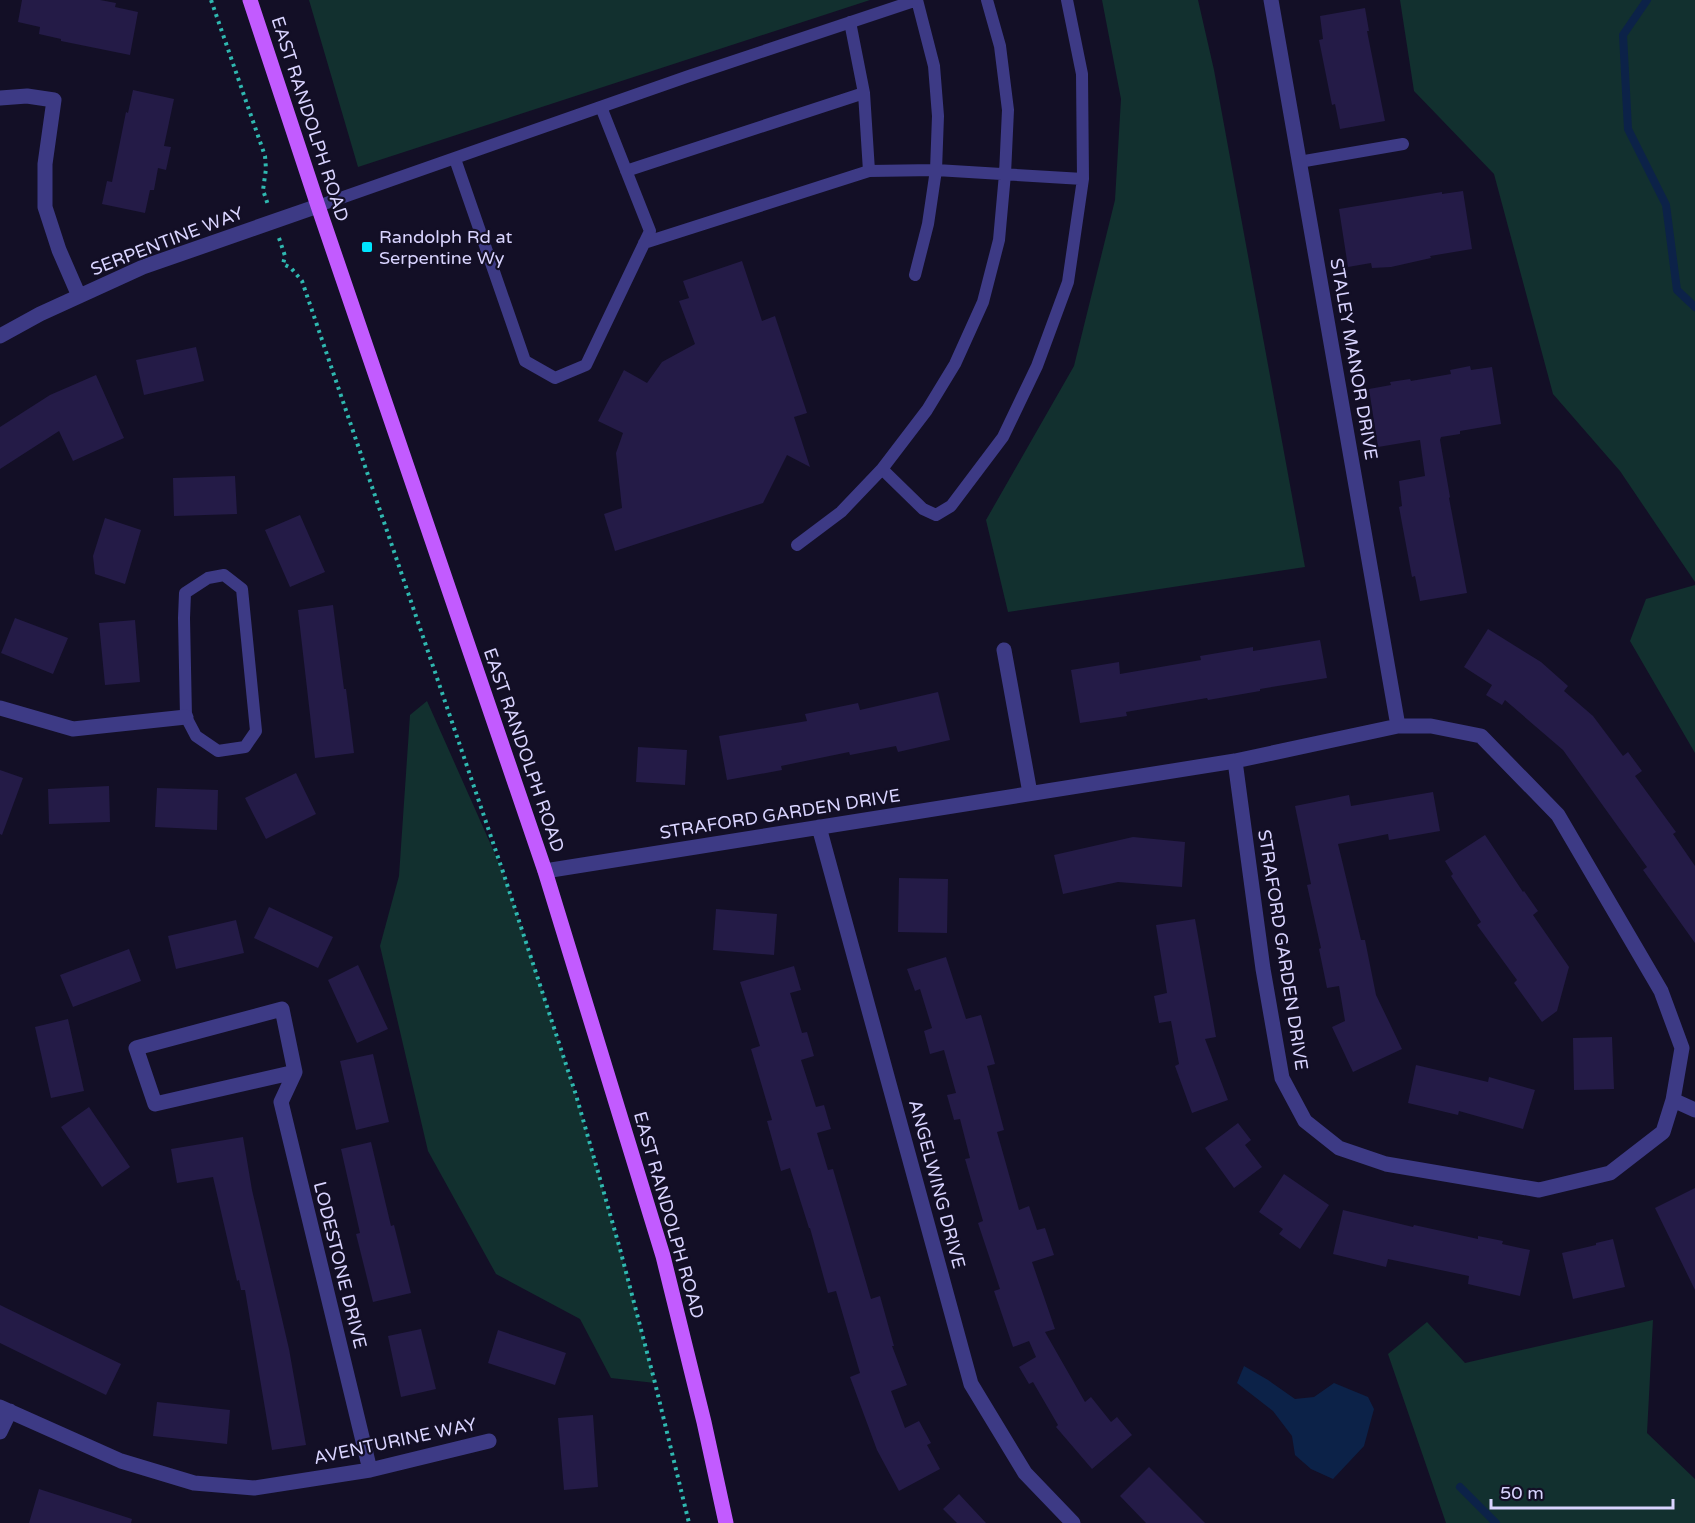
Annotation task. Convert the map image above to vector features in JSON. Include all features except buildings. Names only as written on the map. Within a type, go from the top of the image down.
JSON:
[{"type":"main road","name":"EAST RANDOLPH ROAD","points":[[250,0],[545,871],[663,1256],[726,1523]]},
{"type":"street","name":"STALEY MANOR DRIVE","points":[[1271,0],[1398,726]]},
{"type":"street","points":[[0,98],[27,96],[54,100],[45,164],[45,207],[59,250],[80,296]]},
{"type":"street","name":"SERPENTINE WAY","points":[[0,336],[40,314],[143,267],[318,206]]},
{"type":"street","points":[[1004,650],[1030,793]]},
{"type":"street","points":[[0,708],[73,729],[186,717]]},
{"type":"street","name":"STRAFORD GARDEN DRIVE","points":[[545,871],[1235,761],[1398,726],[1431,726],[1481,736],[1558,815],[1661,991],[1682,1048],[1673,1100],[1663,1132],[1610,1173],[1539,1190],[1386,1164],[1339,1148],[1305,1121],[1282,1078],[1263,969],[1235,761]]},
{"type":"street","name":"ANGELWING DRIVE","points":[[819,827],[971,1384],[1025,1473],[1073,1523]]},
{"type":"street","points":[[282,1009],[295,1072],[155,1104],[136,1048],[282,1009]]},
{"type":"street","name":"LODESTONE DRIVE","points":[[295,1072],[281,1102],[370,1470]]},
{"type":"street","points":[[1673,1100],[1695,1110]]},
{"type":"street","points":[[0,1432],[5,1409]]},
{"type":"street","name":"AVENTURINE WAY","points":[[5,1409],[121,1461],[194,1483],[254,1488],[370,1470],[489,1441]]},
{"type":"lane","points":[[318,206],[917,0],[934,66],[938,116],[936,170],[928,224],[915,275]]},
{"type":"lane","points":[[796,545],[841,512],[882,469],[927,410],[955,364],[983,302],[999,240],[1008,110],[999,46],[987,0]]},
{"type":"lane","points":[[882,469],[923,508],[936,515],[951,506],[1003,437],[1037,366],[1068,282],[1083,179],[1082,74],[1067,0]]},
{"type":"lane","points":[[850,22],[864,93],[869,171]]},
{"type":"lane","points":[[626,171],[864,93]]},
{"type":"lane","points":[[455,159],[525,361],[555,378],[586,365],[650,231],[601,107]]},
{"type":"lane","points":[[1299,162],[1403,144]]},
{"type":"lane","points":[[644,243],[869,171],[936,170],[1083,179]]},
{"type":"lane","points":[[225,575],[242,589],[256,731],[245,747],[218,751],[196,736],[186,717],[185,592],[208,578],[225,575]]},
{"type":"path","points":[[211,0],[265,156],[263,190],[285,256],[283,264],[297,274],[306,292],[569,1073],[626,1272],[688,1523]]},
{"type":"green space","points":[[309,0],[870,0],[358,167]]},
{"type":"green space","points":[[1102,0],[1198,0],[1214,70],[1305,567],[1008,612],[986,520],[1074,366],[1115,200],[1121,99]]},
{"type":"green space","points":[[1400,0],[1695,0],[1695,582],[1620,471],[1553,394],[1494,174],[1414,91]]},
{"type":"green space","points":[[1695,585],[1695,753],[1630,641],[1646,599]]},
{"type":"green space","points":[[427,701],[503,872],[576,1095],[655,1383],[611,1378],[580,1319],[496,1274],[428,1151],[380,946],[399,876],[410,715]]},
{"type":"green space","points":[[1653,1320],[1647,1433],[1695,1479],[1695,1523],[1446,1523],[1388,1354],[1427,1322],[1465,1363]]},
{"type":"water","points":[[1244,1366],[1295,1399],[1314,1397],[1334,1383],[1368,1397],[1374,1409],[1364,1446],[1333,1479],[1311,1469],[1295,1455],[1292,1436],[1273,1411],[1237,1383]]},
{"type":"waterway","points":[[1647,0],[1623,35],[1628,129],[1666,205],[1677,290],[1695,307]]},
{"type":"waterway","points":[[1460,1487],[1496,1523]]},
{"type":"place","name":"Randolph Rd at Serpentine Wy","points":[[367,247]]}]
